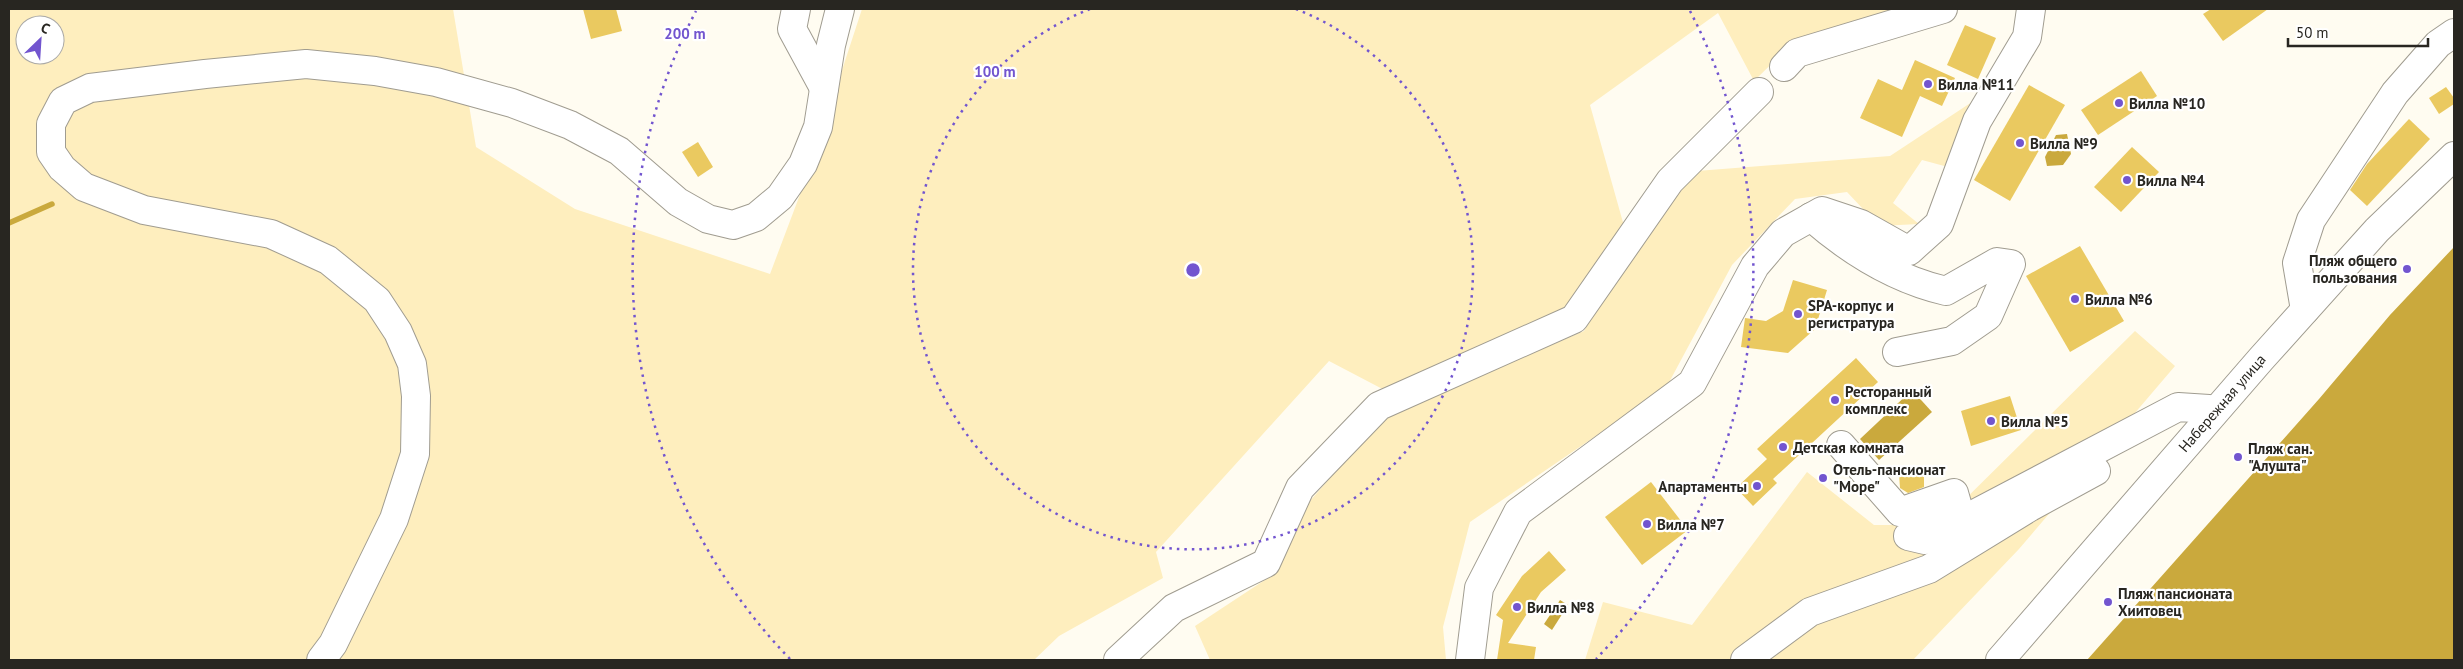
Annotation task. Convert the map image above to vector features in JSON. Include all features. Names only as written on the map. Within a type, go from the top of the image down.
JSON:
[{"type":"street","points":[[796,9],[792,29],[824,88]]},
{"type":"street","points":[[321,660],[333,644],[394,519],[415,454],[416,396],[412,364],[398,332],[377,300],[328,260],[271,234],[144,210],[84,187],[62,168],[51,152],[51,124],[63,101],[90,88],[99,86],[306,64],[375,71],[427,81],[520,106],[570,125],[619,151],[678,202],[708,219],[733,225],[756,217],[774,202],[803,164],[818,127],[831,45],[840,9]]},
{"type":"street","points":[[1784,67],[1797,54],[1943,9]]},
{"type":"street","points":[[1470,660],[1480,588],[1518,512],[1692,383],[1755,266],[1783,233],[1822,211],[1862,224],[1909,251],[1939,224],[1977,121],[2027,37],[2031,9]]},
{"type":"street","points":[[2306,310],[2297,263],[2311,220],[2394,93],[2438,44],[2454,33]]},
{"type":"street","points":[[1118,660],[1174,608],[1266,563],[1300,488],[1379,406],[1574,319],[1670,180],[1759,92]]},
{"type":"street","name":"Набережная улица","points":[[2000,660],[2217,404],[2378,230],[2454,156]]},
{"type":"street","points":[[1811,217],[1842,244],[1883,268],[1920,285],[1946,291],[1997,262],[2011,264],[1988,316],[1952,341],[1897,352]]},
{"type":"street","points":[[1841,444],[1900,512],[1954,494],[1958,507],[1918,525],[1908,536],[1925,540],[2178,407],[2217,404]]},
{"type":"street","points":[[1745,660],[1810,612],[1929,569],[2030,507],[2217,404]]},
{"type":"shaded area","points":[[9,9],[453,9],[476,147],[575,209],[770,274],[810,168],[862,9],[1900,9],[1797,39],[1754,81],[1718,13],[1590,105],[1624,226],[1570,307],[1392,394],[1329,361],[1156,552],[1163,578],[1059,636],[1034,660],[9,660]]},
{"type":"shaded area","points":[[1975,100],[1948,167],[1922,160],[1893,203],[1919,224],[1879,226],[1847,192],[1795,199],[1732,265],[1666,388],[1470,522],[1443,627],[1446,660],[1210,660],[1195,626],[1274,574],[1303,509],[1383,417],[1584,331],[1684,172],[1890,156]]},
{"type":"shaded area","points":[[2067,134],[2071,154],[2063,165],[2047,166],[2045,157],[2056,135]]},
{"type":"shaded area","points":[[2454,247],[2454,660],[2087,660],[2319,399],[2390,315]]},
{"type":"shaded area","points":[[2135,331],[2175,366],[2019,549],[1913,660],[1585,660],[1603,602],[1692,625],[1807,472],[1874,525],[1939,525]]},
{"type":"shaded area","points":[[1912,390],[1932,412],[1879,460],[1860,439]]},
{"type":"shaded area","points":[[1560,600],[1568,605],[1552,630],[1544,624]]},
{"type":"building","points":[[583,9],[616,9],[622,31],[591,39]]},
{"type":"building","points":[[2211,9],[2268,9],[2223,41],[2203,14]]},
{"type":"building","points":[[1965,25],[1996,38],[1978,79],[1947,65]]},
{"type":"building","name":"Вилла №11","points":[[1915,60],[1955,78],[1942,106],[1920,96],[1902,137],[1860,118],[1878,79],[1902,90]]},
{"type":"building","name":"Вилла №10","points":[[2141,71],[2157,96],[2098,135],[2081,110]]},
{"type":"building","name":"Вилла №9","points":[[2029,85],[2065,105],[2010,201],[1974,180]]},
{"type":"building","points":[[2446,87],[2454,98],[2454,104],[2439,114],[2429,98]]},
{"type":"building","points":[[2409,119],[2430,139],[2367,206],[2350,190],[2367,164]]},
{"type":"building","points":[[698,142],[713,167],[698,177],[682,152]]},
{"type":"building","name":"Вилла №4","points":[[2132,147],[2159,172],[2121,212],[2094,187]]},
{"type":"building","name":"Вилла №6","points":[[2080,246],[2124,321],[2070,352],[2026,276]]},
{"type":"building","name":"SPA-корпус и регистратура","points":[[1793,280],[1827,290],[1815,329],[1788,353],[1741,347],[1745,318],[1766,321],[1783,311]]},
{"type":"building","points":[[1856,358],[1878,382],[1773,479],[1777,483],[1753,506],[1736,488],[1767,459],[1757,449]]},
{"type":"building","name":"Вилла №5","points":[[2010,396],[2021,430],[1971,446],[1961,411]]},
{"type":"building","points":[[1912,467],[1924,474],[1924,487],[1908,493],[1900,488],[1899,474]]},
{"type":"building","name":"Вилла №7","points":[[1651,482],[1688,530],[1642,565],[1605,517]]},
{"type":"building","points":[[1549,551],[1566,570],[1541,592],[1508,643],[1536,647],[1534,660],[1497,660],[1503,620],[1496,615],[1522,576]]},
{"type":"waterway","points":[[9,223],[52,204]]},
{"type":"place","name":"Вилла №11","points":[[1928,84]]},
{"type":"place","name":"Вилла №10","points":[[2119,103]]},
{"type":"place","name":"Вилла №9","points":[[2020,143]]},
{"type":"place","name":"Вилла №4","points":[[2127,180]]},
{"type":"place","name":"Пляж общего пользования","points":[[2407,269]]},
{"type":"place","name":"Вилла №6","points":[[2075,299]]},
{"type":"place","name":"SPA-корпус и регистратура","points":[[1798,314]]},
{"type":"place","name":"Ресторанный комплекс","points":[[1835,400]]},
{"type":"place","name":"Вилла №5","points":[[1991,421]]},
{"type":"place","name":"Детская комната","points":[[1783,447]]},
{"type":"place","name":"Пляж сан. \"Алушта\"","points":[[2238,457]]},
{"type":"place","name":"Отель-пансионат \"Море\"","points":[[1823,478]]},
{"type":"place","name":"Апартаменты","points":[[1757,486]]},
{"type":"place","name":"Вилла №7","points":[[1647,524]]},
{"type":"place","name":"Пляж пансионата Хиитовец","points":[[2108,602]]},
{"type":"place","name":"Вилла №8","points":[[1517,607]]}]
